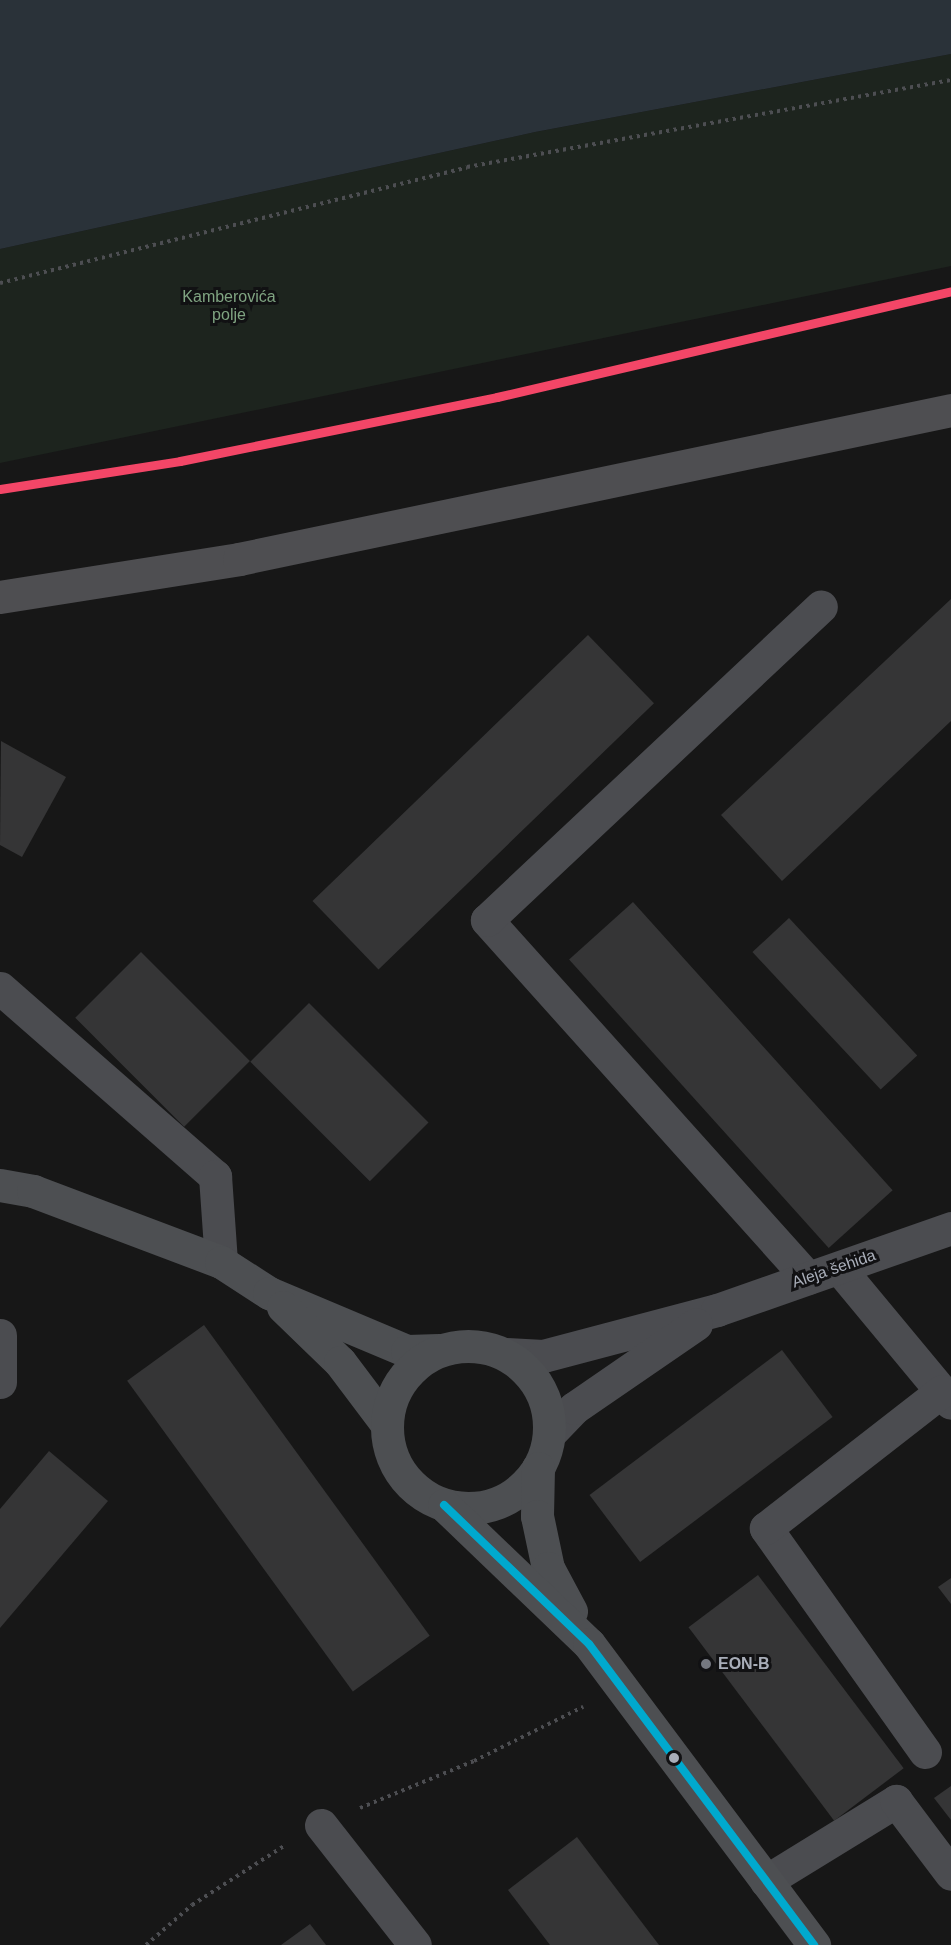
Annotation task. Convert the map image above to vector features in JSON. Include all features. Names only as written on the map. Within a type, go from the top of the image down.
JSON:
[{"type":"highway","points":[[0,597],[239,559],[951,410]]},
{"type":"main road","points":[[0,1185],[33,1191],[221,1262],[269,1293],[407,1351],[439,1350],[473,1345],[506,1354],[540,1387],[549,1434],[538,1468],[537,1516],[548,1568],[589,1644]]},
{"type":"main road","points":[[269,1293],[340,1362],[386,1423],[401,1475],[421,1494],[444,1505],[471,1509],[498,1503],[521,1489],[538,1468]]},
{"type":"main road","points":[[386,1423],[401,1379],[439,1350]]},
{"type":"main road","points":[[444,1505],[589,1644],[624,1687],[814,1945]]},
{"type":"street","points":[[808,1278],[487,920],[821,606]]},
{"type":"street","points":[[0,988],[215,1176],[221,1262]]},
{"type":"street","name":"Aleja šehida","points":[[506,1354],[543,1356],[717,1310],[951,1228]]},
{"type":"street","points":[[839,1268],[947,1397],[766,1528],[925,1752]]},
{"type":"street","name":"Aleja šehida","points":[[549,1434],[574,1408],[717,1310]]},
{"type":"street","points":[[0,1335],[0,1382]]},
{"type":"street","points":[[766,1881],[896,1801],[951,1874]]},
{"type":"street","points":[[321,1825],[415,1945]]},
{"type":"path","points":[[0,283],[467,167],[951,81]]},
{"type":"path","points":[[146,1945],[192,1905],[321,1825],[474,1761],[624,1687]]},
{"type":"green space","name":"Kamberovića polje","points":[[951,54],[951,266],[0,463],[0,249],[535,132]]},
{"type":"shaded area","points":[[0,0],[951,0],[951,54],[535,132],[0,249]]},
{"type":"building","points":[[951,599],[951,721],[782,881],[721,815]]},
{"type":"building","points":[[588,635],[654,703],[378,969],[312,901]]},
{"type":"building","points":[[1,741],[66,777],[22,857],[0,845]]},
{"type":"building","points":[[633,902],[893,1190],[829,1248],[569,960]]},
{"type":"building","points":[[789,918],[917,1055],[881,1090],[752,952]]},
{"type":"building","points":[[141,952],[250,1061],[184,1127],[75,1018]]},
{"type":"building","points":[[309,1003],[429,1123],[370,1181],[250,1062]]},
{"type":"building","points":[[204,1325],[430,1636],[353,1692],[127,1381]]},
{"type":"building","points":[[782,1350],[833,1417],[640,1562],[590,1495]]},
{"type":"building","points":[[49,1451],[108,1501],[0,1628],[0,1509]]},
{"type":"building","points":[[758,1575],[904,1768],[834,1821],[689,1627]]},
{"type":"building","points":[[951,1578],[951,1604],[938,1587]]},
{"type":"building","points":[[951,1786],[951,1820],[934,1798]]},
{"type":"building","points":[[577,1837],[659,1945],[550,1945],[508,1890]]},
{"type":"building","points":[[310,1924],[326,1945],[281,1945]]},
{"type":"transit line","points":[[0,489],[180,461],[497,397],[951,291]]},
{"type":"transit line","points":[[444,1505],[589,1644],[814,1945]]},
{"type":"place","name":"EON-B","points":[[706,1664]]}]
